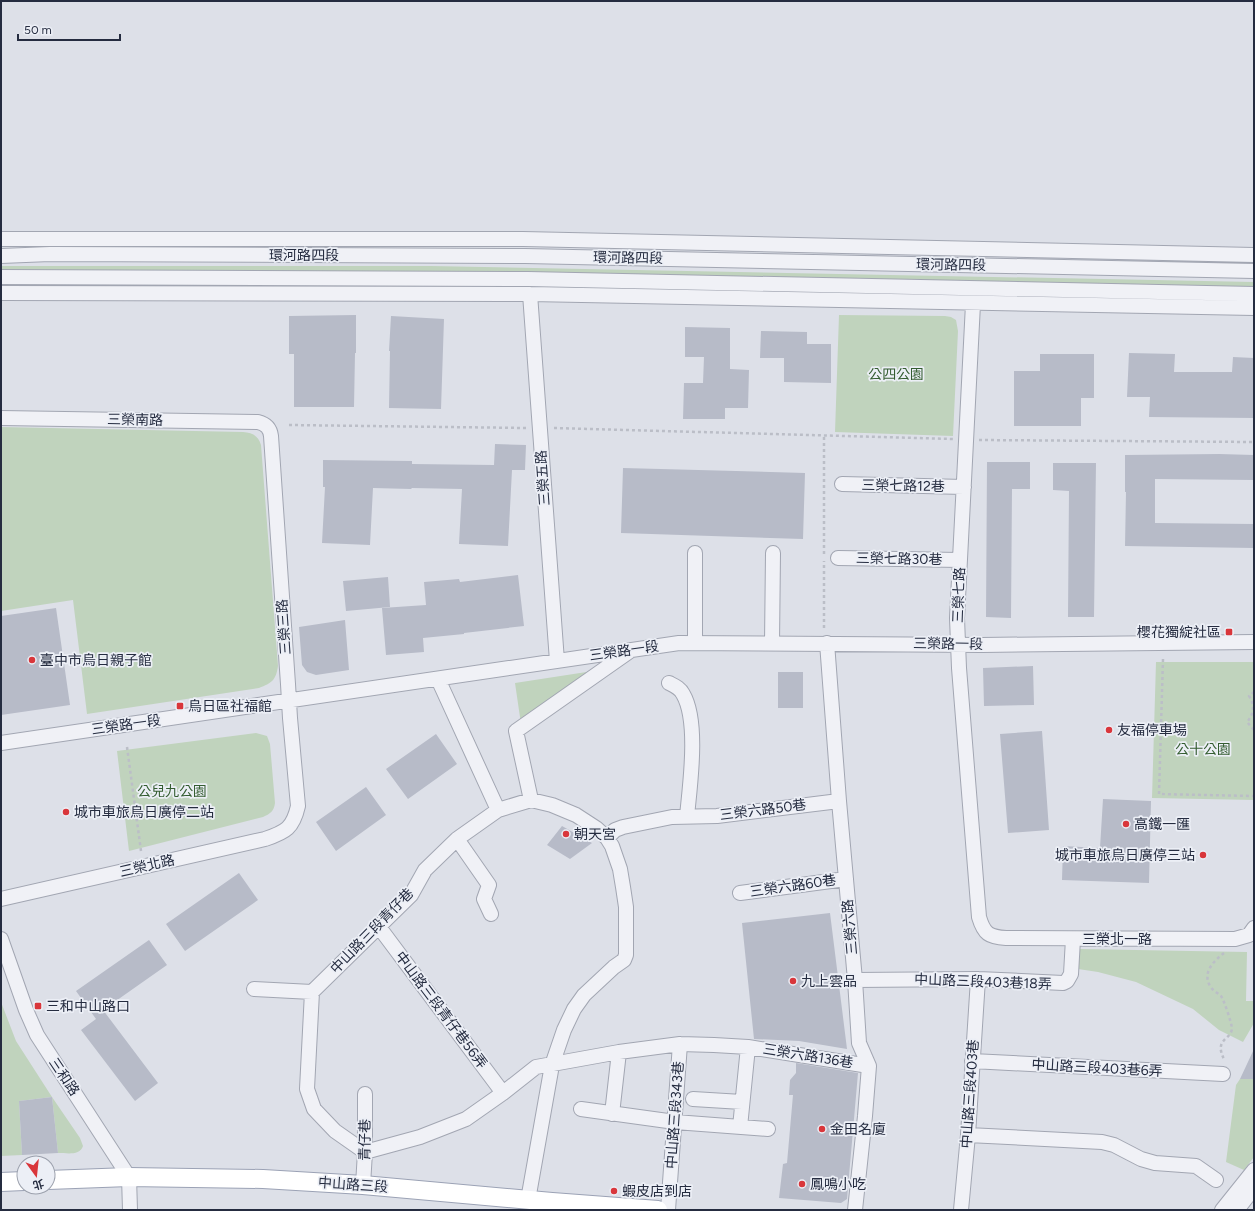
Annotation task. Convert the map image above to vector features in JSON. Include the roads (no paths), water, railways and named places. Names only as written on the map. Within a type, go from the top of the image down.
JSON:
[{"type":"main road","name":"中山路三段","points":[[56,1180],[130,1177],[263,1179],[363,1185],[527,1205],[658,1210]]},
{"type":"main road","points":[[1,1182],[16,1181]]},
{"type":"street","name":"環河路四段","points":[[1,239],[523,239],[1254,255]]},
{"type":"street","name":"環河路四段","points":[[1,256],[58,254],[525,256],[1254,271]]},
{"type":"street","name":"環河路四段","points":[[1,277],[536,279],[1254,294]]},
{"type":"street","points":[[1,293],[530,294],[973,304],[1254,308]]},
{"type":"street","name":"三榮五路","points":[[530,294],[557,661]]},
{"type":"street","name":"三榮七路","points":[[973,304],[960,560],[958,644],[979,917],[986,932]]},
{"type":"street","name":"三榮南路","points":[[1,418],[258,422],[267,426]]},
{"type":"street","name":"三榮三路","points":[[267,426],[270,430],[271,436],[289,701],[298,806],[290,827]]},
{"type":"street","name":"三榮七路12巷","points":[[842,484],[964,487]]},
{"type":"street","points":[[695,553],[695,642]]},
{"type":"street","points":[[772,643],[774,553]]},
{"type":"street","name":"三榮七路30巷","points":[[838,558],[960,560]]},
{"type":"street","name":"三榮路一段","points":[[1,743],[679,643],[958,644],[1254,642]]},
{"type":"street","name":"三榮六路","points":[[827,643],[859,1043],[869,1066],[855,1210]]},
{"type":"street","points":[[527,1205],[552,1064],[564,1030],[580,1000],[609,972],[624,960],[626,955],[626,907],[620,869],[612,846],[607,838],[596,828],[576,815],[552,805],[531,800],[516,731],[632,650]]},
{"type":"street","points":[[438,679],[498,810]]},
{"type":"street","points":[[669,684],[678,687],[683,693],[689,710],[692,759],[687,816]]},
{"type":"street","name":"中山路三段青仔巷","points":[[312,992],[411,895],[424,870],[457,839],[498,810],[531,800]]},
{"type":"street","name":"三榮六路50巷","points":[[607,838],[615,830],[623,827],[672,817],[717,816],[839,801]]},
{"type":"street","name":"三榮北路","points":[[1,899],[265,839],[280,834],[290,827]]},
{"type":"street","points":[[457,839],[489,885],[484,899],[491,914]]},
{"type":"street","name":"三榮六路60巷","points":[[740,893],[846,879]]},
{"type":"street","name":"中山路三段青仔巷56弄","points":[[378,927],[503,1093]]},
{"type":"street","name":"三榮北一路","points":[[986,932],[995,937],[1006,938],[1073,939],[1235,939],[1252,932]]},
{"type":"street","name":"三和路","points":[[1,939],[26,1010],[37,1035],[130,1177]]},
{"type":"street","name":"中山路三段403巷18弄","points":[[855,980],[978,979],[1063,983],[1067,982],[1071,974],[1073,939]]},
{"type":"street","name":"中山路三段403巷","points":[[961,1210],[968,1135],[978,979]]},
{"type":"street","points":[[254,989],[312,992],[308,1053],[307,1089],[309,1096],[314,1110],[335,1131],[365,1152],[420,1137],[466,1119],[536,1067],[552,1064]]},
{"type":"street","name":"三榮六路136巷","points":[[552,1064],[619,1052],[680,1044],[748,1047],[869,1066]]},
{"type":"street","name":"中山路三段343巷","points":[[668,1210],[680,1044]]},
{"type":"street","points":[[740,1127],[748,1047]]},
{"type":"street","points":[[612,1114],[619,1052]]},
{"type":"street","name":"中山路三段403巷6弄","points":[[972,1061],[1222,1074]]},
{"type":"street","name":"青仔巷","points":[[363,1185],[366,1094]]},
{"type":"street","points":[[692,1099],[742,1102]]},
{"type":"street","points":[[581,1109],[675,1122],[768,1130]]},
{"type":"street","points":[[968,1135],[1102,1142],[1114,1145],[1141,1160],[1154,1163],[1196,1166],[1216,1180]]},
{"type":"street","points":[[1222,1210],[1254,1170]]},
{"type":"street","points":[[130,1177],[130,1210]]},
{"type":"street","points":[[1237,1210],[1254,1188]]},
{"type":"place","name":"櫻花獨綻社區","points":[[1229,632]]},
{"type":"place","name":"臺中市烏日親子館","points":[[32,660]]},
{"type":"place","name":"烏日區社福館","points":[[180,706]]},
{"type":"place","name":"友福停車場","points":[[1109,730]]},
{"type":"place","name":"城市車旅烏日廣停二站","points":[[66,812]]},
{"type":"place","name":"高鐵一匯","points":[[1126,824]]},
{"type":"place","name":"朝天宮","points":[[566,834]]},
{"type":"place","name":"城市車旅烏日廣停三站","points":[[1203,855]]},
{"type":"place","name":"九上雲品","points":[[793,981]]},
{"type":"place","name":"三和中山路口","points":[[38,1006]]},
{"type":"place","name":"金田名廈","points":[[822,1129]]},
{"type":"place","name":"鳳鳴小吃","points":[[802,1184]]},
{"type":"place","name":"蝦皮店到店","points":[[614,1191]]},
{"type":"park label","name":"公四公園","points":[[896,374]]},
{"type":"park label","name":"公十公園","points":[[1203,749]]},
{"type":"park label","name":"公兒九公園","points":[[172,791]]}]
